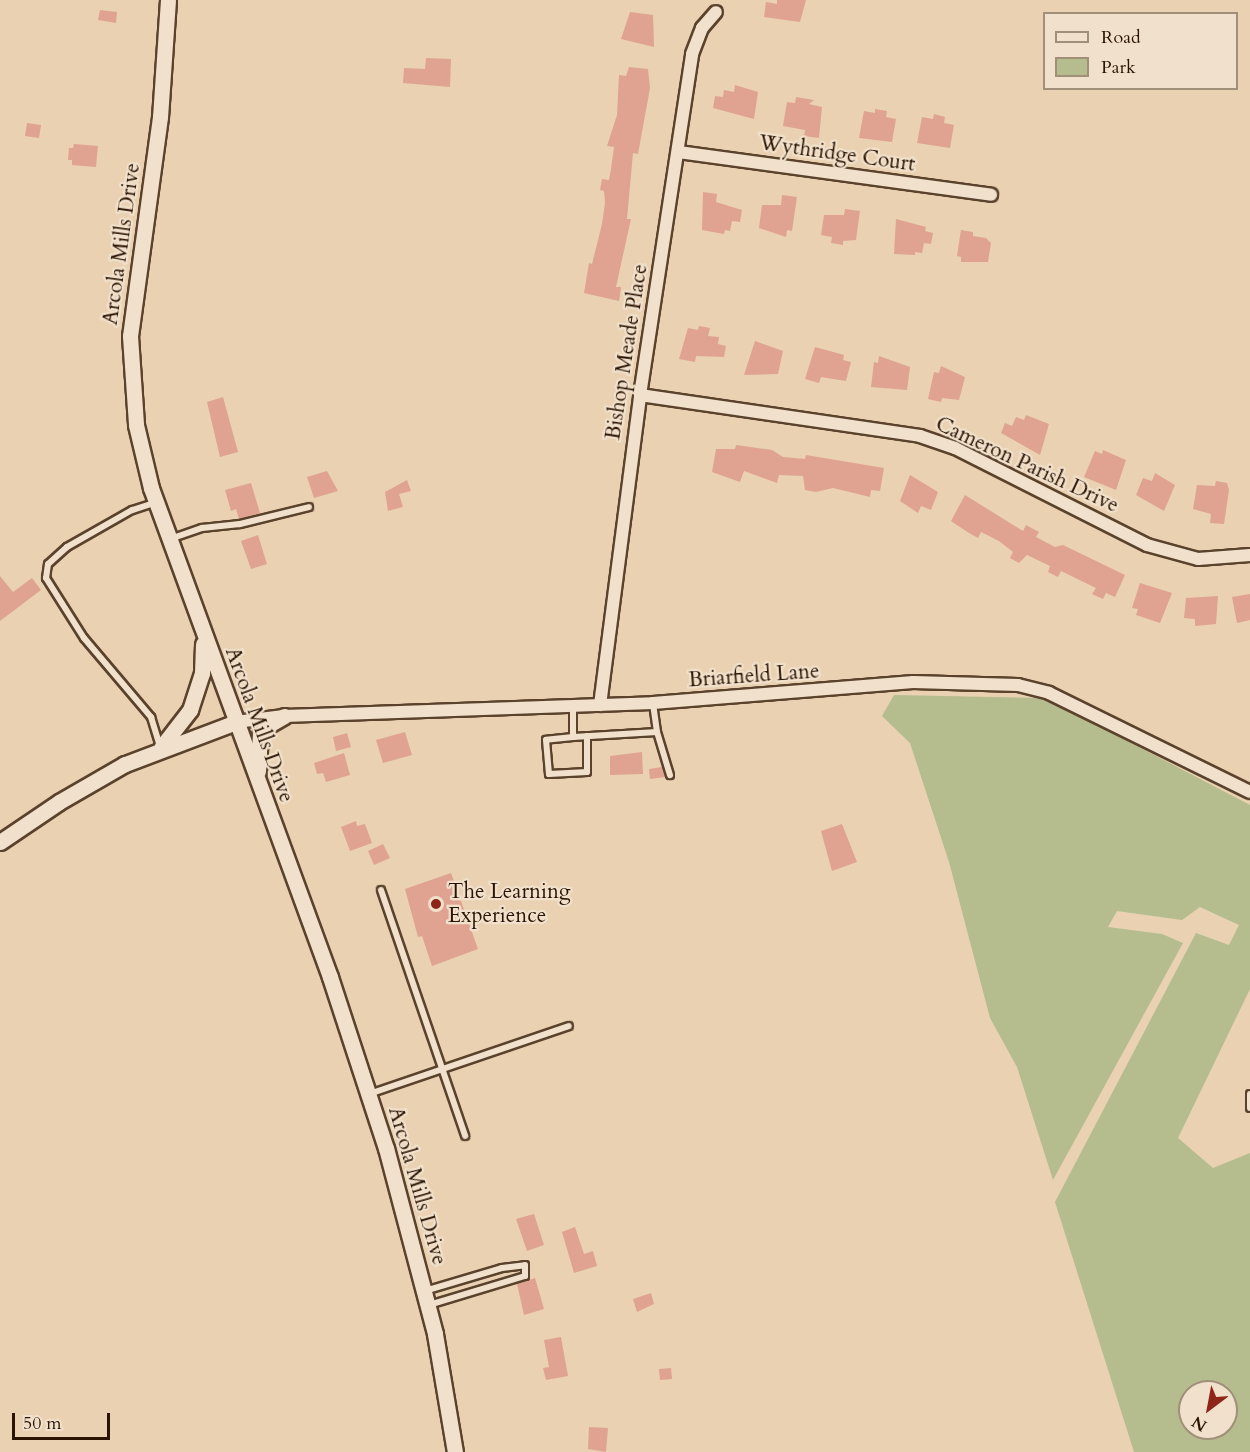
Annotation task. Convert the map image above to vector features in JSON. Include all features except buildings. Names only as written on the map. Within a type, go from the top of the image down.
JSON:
[{"type":"street","name":"Arcola Mills Drive","points":[[168,0],[160,117],[130,336],[136,425],[156,502],[330,977],[368,1095],[427,1298],[455,1452]]},
{"type":"street","name":"Bishop Meade Place","points":[[600,705],[639,395],[679,152],[692,54],[702,28],[716,12]]},
{"type":"street","name":"Wythridge Court","points":[[679,152],[991,195]]},
{"type":"street","name":"Cameron Parish Drive","points":[[639,395],[920,436],[955,448],[1147,545],[1198,559],[1250,555]]},
{"type":"street","points":[[160,748],[181,724],[197,692],[203,635]]},
{"type":"street","name":"Briarfield Lane","points":[[236,722],[284,716],[653,703],[913,682],[1033,687],[1250,792]]},
{"type":"street","points":[[258,783],[260,735],[284,716]]},
{"type":"street","points":[[0,843],[92,781],[160,748],[236,722]]},
{"type":"lane","points":[[156,502],[132,510],[67,547],[48,564],[46,578],[84,638],[151,717],[160,748]]},
{"type":"lane","points":[[169,539],[202,528],[240,524],[309,507]]},
{"type":"lane","points":[[653,703],[657,732],[670,775]]},
{"type":"lane","points":[[573,707],[573,737]]},
{"type":"lane","points":[[587,736],[588,772],[549,774],[546,740],[573,737],[587,736],[657,732]]},
{"type":"lane","points":[[381,890],[465,1136]]},
{"type":"lane","points":[[368,1095],[569,1026]]},
{"type":"lane","points":[[1250,1094],[1250,1108]]},
{"type":"lane","points":[[522,1263],[527,1271],[525,1276],[427,1298],[522,1263]]},
{"type":"green space","points":[[894,695],[1045,698],[1250,805],[1250,989],[1178,1138],[1213,1168],[1250,1153],[1250,1452],[1134,1452],[1055,1202],[1196,933],[1229,945],[1239,925],[1200,907],[1182,920],[1117,911],[1108,927],[1162,934],[1183,943],[1053,1180],[1017,1067],[990,1018],[949,862],[910,743],[882,716]]},
{"type":"place","name":"The Learning Experience","points":[[436,904]]}]
